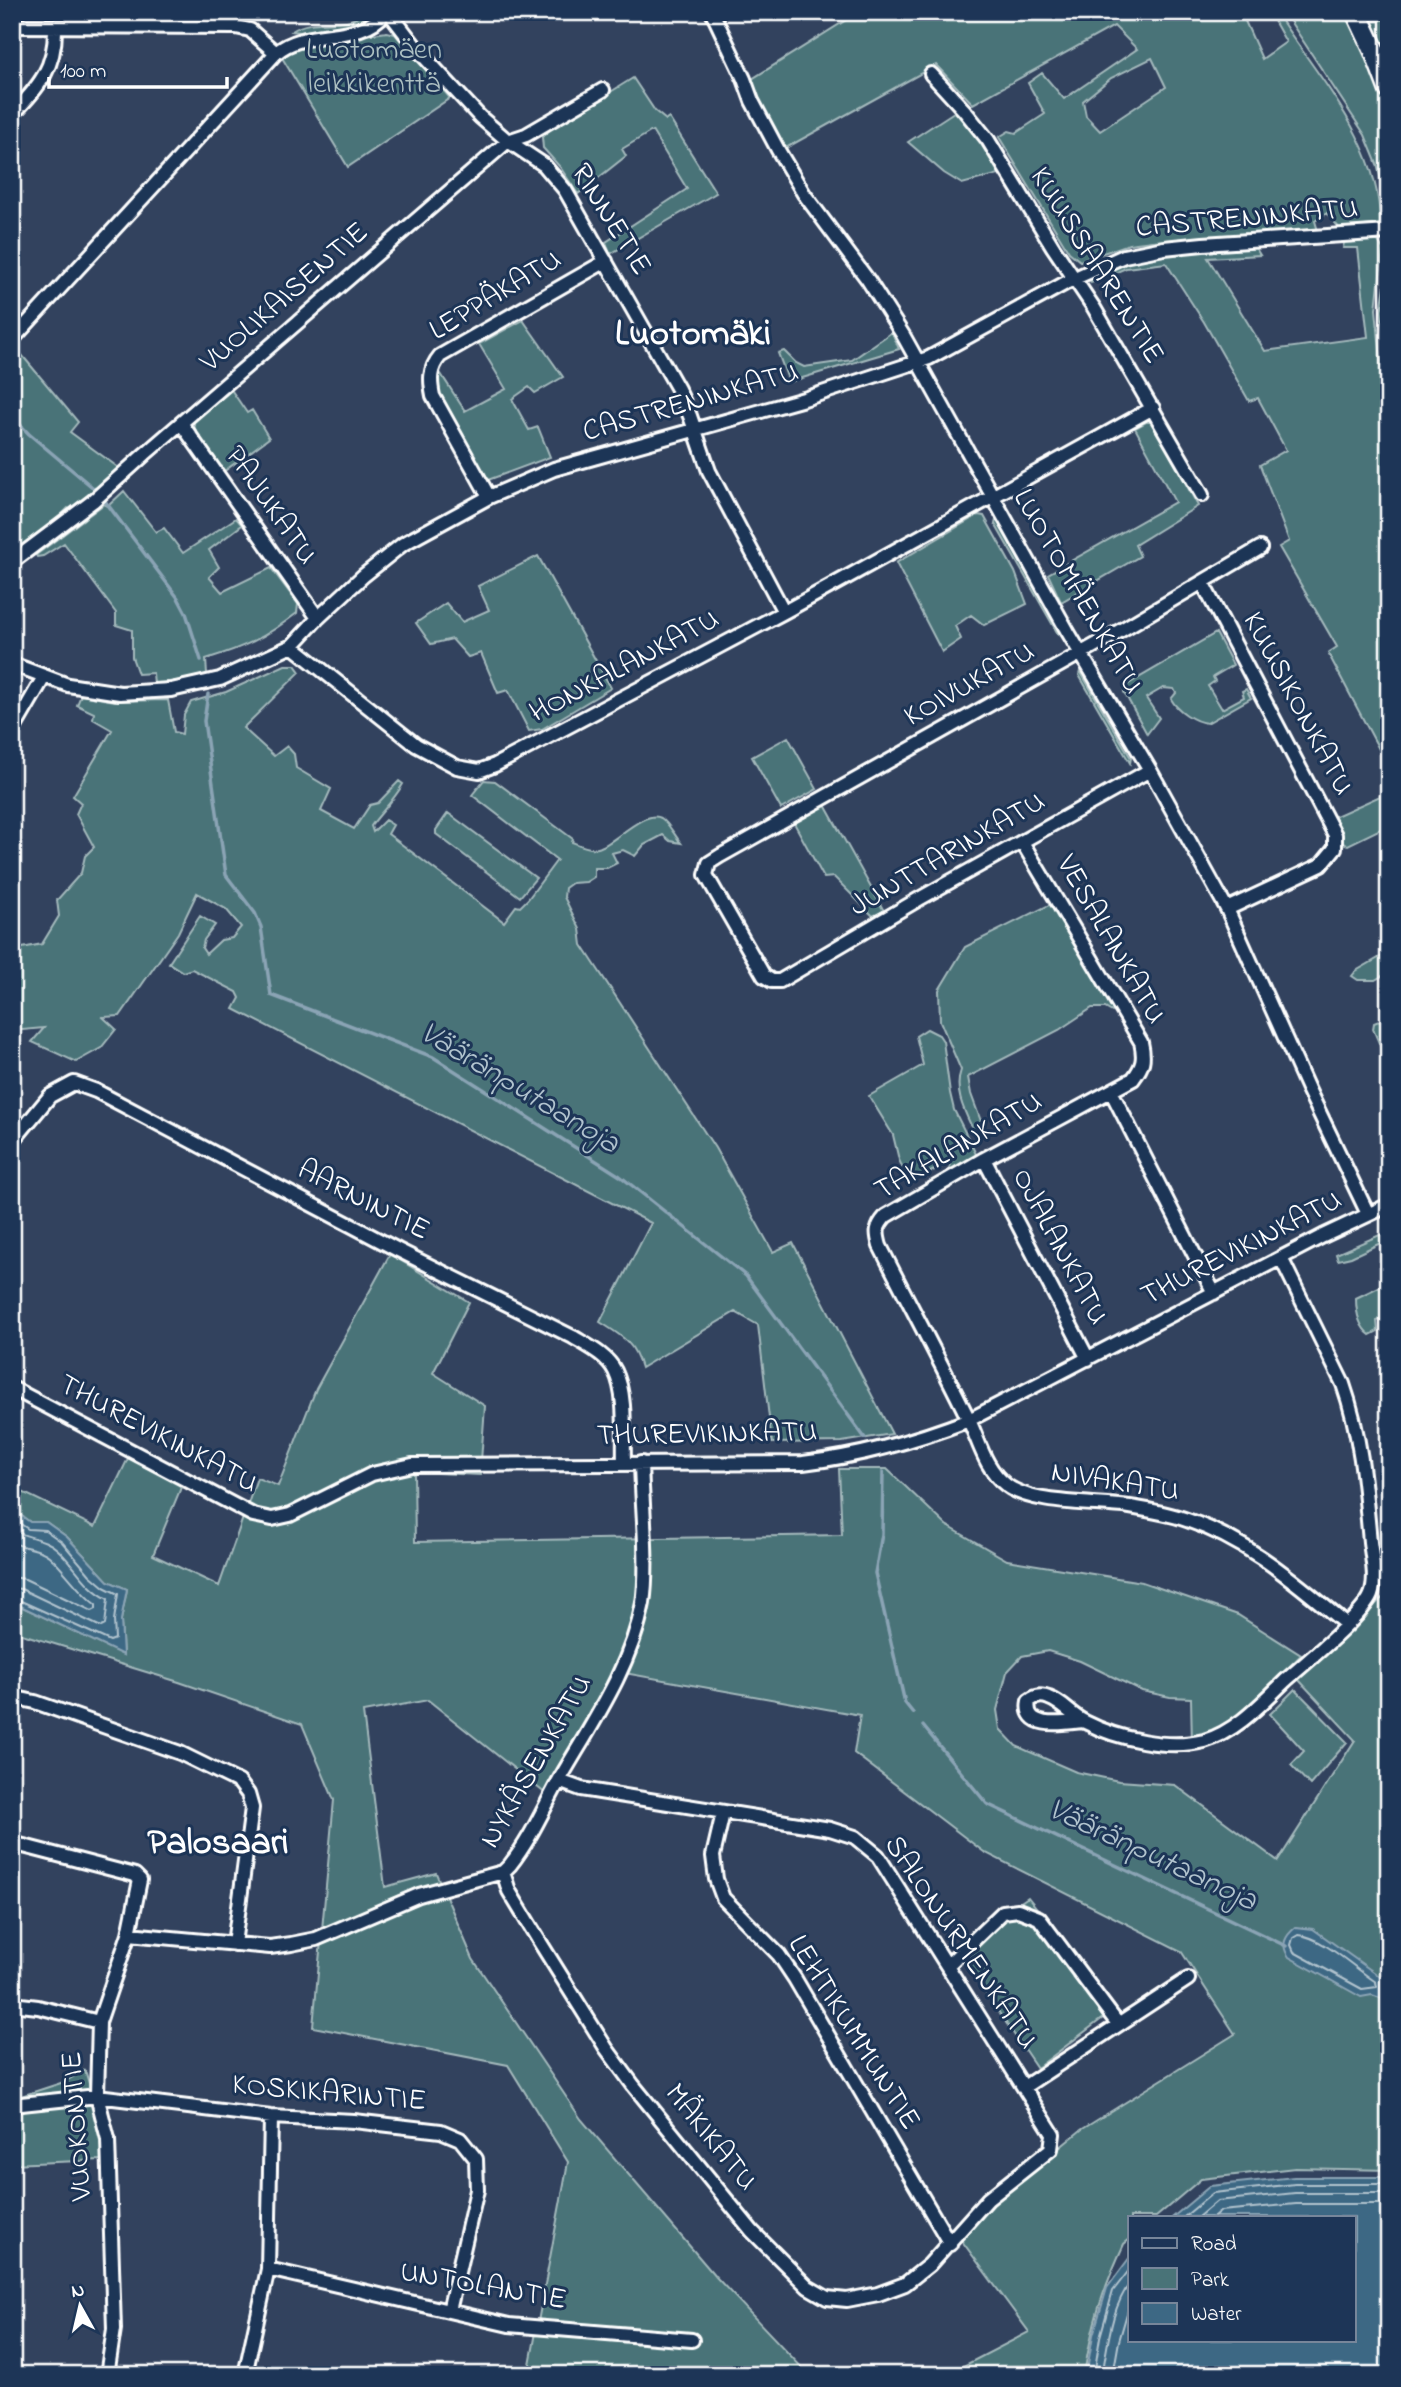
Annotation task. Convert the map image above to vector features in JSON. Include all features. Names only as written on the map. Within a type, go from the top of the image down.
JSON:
[{"type":"main road","points":[[1356,12],[1389,89]]},
{"type":"street","points":[[12,340],[276,53],[299,40],[367,27],[387,12]]},
{"type":"street","name":"RINNETIE","points":[[387,12],[447,83],[508,141],[544,165],[565,190],[678,389],[709,471],[784,612]]},
{"type":"street","name":"LUOTOMÄENKATU","points":[[718,15],[752,101],[778,150],[810,203],[884,303],[1227,909],[1368,1214]]},
{"type":"street","points":[[12,26],[236,27],[250,30],[276,53]]},
{"type":"street","points":[[12,115],[34,92],[54,58],[55,27]]},
{"type":"street","name":"KUUSSAARENTIE","points":[[931,74],[989,140],[1094,308],[1202,495]]},
{"type":"street","name":"VUOLIKAISENTIE","points":[[12,562],[93,501],[508,141],[526,135],[603,90]]},
{"type":"street","name":"CASTRENINKATU","points":[[12,664],[68,685],[120,693],[171,691],[220,679],[292,646],[375,565],[403,544],[489,497],[554,470],[804,399],[917,362],[971,336],[1073,278],[1124,256],[1164,248],[1389,232]]},
{"type":"street","name":"LEPPÄKATU","points":[[489,497],[433,396],[430,382],[432,365],[440,356],[606,261]]},
{"type":"street","name":"HONKALANKATU","points":[[292,646],[416,745],[457,767],[479,771],[505,760],[784,612],[1153,408]]},
{"type":"street","name":"PAJUKATU","points":[[181,423],[318,618]]},
{"type":"street","name":"KOIVUKATU","points":[[772,981],[764,976],[706,875],[709,863],[1260,548]]},
{"type":"street","name":"KUUSIKONKATU","points":[[1202,583],[1335,835],[1333,852],[1321,865],[1227,909]]},
{"type":"street","points":[[12,732],[44,677]]},
{"type":"street","name":"JUNTTARINKATU","points":[[772,981],[780,981],[1150,770]]},
{"type":"street","name":"VESALANKATU","points":[[1022,842],[1141,1042],[1143,1067]]},
{"type":"street","name":"TAKALANKATU","points":[[969,1420],[880,1246],[877,1225],[886,1216],[984,1159],[1133,1079],[1143,1067]]},
{"type":"street","name":"AARNINTIE","points":[[12,1142],[50,1096],[74,1083],[96,1091],[398,1250],[573,1337],[598,1352],[615,1370],[621,1391],[624,1463]]},
{"type":"street","points":[[1111,1091],[1214,1293]]},
{"type":"street","name":"OJALANKATU","points":[[984,1159],[1088,1359]]},
{"type":"street","name":"THUREVIKINKATU","points":[[12,1388],[253,1515],[272,1519],[290,1516],[372,1474],[412,1465],[803,1463],[843,1458],[928,1436],[969,1420],[1389,1205]]},
{"type":"street","points":[[1083,1721],[1116,1734],[1156,1742],[1182,1744],[1206,1740],[1230,1729],[1254,1710],[1327,1645],[1364,1606],[1372,1593],[1363,1466],[1351,1406],[1343,1384],[1281,1258]]},
{"type":"street","name":"NIVAKATU","points":[[969,1420],[994,1473],[1008,1486],[1028,1495],[1066,1502],[1131,1507],[1186,1520],[1235,1539],[1276,1567],[1346,1624]]},
{"type":"street","name":"NYKÄSENKATU","points":[[129,1934],[270,1947],[316,1939],[419,1895],[503,1872],[523,1848],[544,1812],[605,1703],[633,1642],[643,1601],[641,1463]]},
{"type":"street","points":[[12,1697],[180,1753],[239,1782],[248,1794],[252,1808],[234,1944]]},
{"type":"street","name":"SALONURMENKATU","points":[[559,1781],[581,1789],[830,1829],[855,1837],[878,1856],[1053,2134],[1051,2149],[988,2199],[950,2244]]},
{"type":"street","name":"LEHTIKUMMUNTIE","points":[[723,1813],[713,1856],[716,1879],[723,1898],[779,1955],[795,1979],[950,2244]]},
{"type":"street","name":"VUOKONTIE","points":[[12,1843],[135,1875],[140,1880],[129,1934],[99,2022],[97,2096],[108,2138],[114,2329],[107,2375]]},
{"type":"street","name":"MÄKIKATU","points":[[503,1872],[509,1891],[606,2048],[752,2231],[808,2287],[827,2298],[847,2300],[878,2294],[905,2284],[950,2244]]},
{"type":"street","points":[[948,1965],[1003,1912],[1024,1911],[1039,1918],[1118,2024]]},
{"type":"street","points":[[1024,2087],[1188,1979]]},
{"type":"street","points":[[12,2004],[38,2007],[99,2022]]},
{"type":"street","name":"KOSKIKARINTIE","points":[[12,2105],[97,2096],[271,2117],[354,2121],[441,2131],[460,2139],[476,2159],[477,2190],[449,2311]]},
{"type":"street","points":[[245,2375],[268,2269],[271,2117]]},
{"type":"street","name":"UNTOLANTIE","points":[[268,2269],[509,2325],[692,2340]]},
{"type":"green space","points":[[859,12],[1241,12],[1262,59],[1286,42],[1269,12],[1276,12],[1344,112],[1358,138],[1370,166],[1377,194],[1380,224],[1340,229],[1327,213],[1315,221],[1318,231],[1152,241],[1129,244],[1080,261],[1069,252],[999,137],[1009,131],[1016,133],[1045,114],[1028,83],[1042,73],[1064,99],[1137,49],[1114,26],[973,104],[936,65],[784,149],[752,79]],"holes":[[[1152,58],[1166,87],[1100,131],[1086,116],[1083,101],[1111,78]]]},
{"type":"green space","points":[[1284,12],[1347,12],[1373,65],[1384,98],[1389,133],[1389,192],[1384,192],[1377,164],[1365,135]]},
{"type":"green space","points":[[363,14],[366,17],[357,23],[292,31],[309,24],[346,21]]},
{"type":"green space","points":[[1389,19],[1389,52],[1383,52],[1368,22]]},
{"type":"green space","name":"Luotomäen leikkikenttä","points":[[387,32],[395,34],[450,98],[348,167],[281,56],[309,43]]},
{"type":"green space","points":[[633,78],[655,111],[666,120],[669,118],[716,193],[610,254],[606,242],[687,189],[652,131],[622,149],[626,156],[578,194],[543,148],[542,137]]},
{"type":"green space","points":[[957,110],[983,141],[1003,173],[962,184],[944,173],[908,142]]},
{"type":"green space","points":[[1378,241],[1383,249],[1376,309],[1389,443],[1389,768],[1328,653],[1337,647],[1279,547],[1289,541],[1260,465],[1286,450],[1258,398],[1249,401],[1204,322],[1166,263],[1126,268],[1091,283],[1090,280],[1093,276],[1127,261],[1165,253],[1255,247],[1260,255],[1208,258],[1265,351],[1368,337],[1358,248],[1343,248],[1344,242]]},
{"type":"green space","points":[[1389,261],[1389,368],[1381,311]]},
{"type":"green space","points":[[523,320],[563,377],[535,393],[529,387],[512,399],[529,430],[538,427],[550,457],[488,480],[435,384],[436,376],[439,371],[465,411],[506,389],[479,344]]},
{"type":"green space","points":[[892,332],[899,349],[789,382],[778,353],[784,351],[804,367],[852,360]]},
{"type":"green space","points":[[16,348],[78,422],[70,432],[119,468],[71,510],[68,508],[12,553],[12,351]]},
{"type":"green space","points":[[230,388],[247,413],[252,410],[269,438],[223,472],[196,434],[193,419]]},
{"type":"green space","points":[[1152,422],[1198,506],[1135,545],[1140,556],[1061,602],[1048,574],[1175,502],[1135,428]]},
{"type":"green space","points":[[124,491],[156,532],[164,528],[183,553],[236,518],[242,525],[209,550],[219,567],[209,577],[222,592],[271,568],[298,604],[297,613],[254,641],[206,659],[207,674],[154,684],[153,673],[138,674],[132,657],[132,630],[116,625],[116,613],[64,543],[43,556],[36,555],[104,504],[108,506]]},
{"type":"green space","points":[[978,515],[984,516],[1015,572],[1027,604],[984,625],[971,615],[955,626],[961,639],[942,652],[896,563]]},
{"type":"green space","points":[[996,520],[1059,629],[1058,634],[995,524]]},
{"type":"green space","points":[[538,556],[611,688],[542,729],[529,731],[508,690],[498,693],[481,653],[468,657],[452,639],[431,644],[416,623],[446,603],[462,622],[489,610],[478,586]]},
{"type":"green space","points":[[1216,633],[1233,665],[1213,677],[1215,681],[1208,686],[1222,709],[1244,697],[1242,691],[1246,689],[1251,698],[1207,723],[1191,718],[1182,711],[1171,699],[1176,693],[1174,689],[1163,688],[1146,698],[1159,718],[1147,734],[1124,692],[1125,686]]},
{"type":"green space","points":[[285,665],[295,665],[300,672],[243,728],[274,756],[287,746],[294,754],[296,768],[331,789],[321,811],[354,829],[370,805],[378,803],[399,781],[403,784],[371,826],[373,832],[385,820],[393,825],[388,834],[504,922],[516,906],[520,907],[528,899],[557,860],[472,795],[484,780],[495,781],[573,839],[572,842],[588,848],[605,845],[646,818],[661,818],[669,826],[681,843],[670,841],[663,835],[644,845],[635,856],[623,850],[612,853],[617,863],[607,868],[594,868],[594,877],[586,882],[572,883],[565,888],[564,897],[580,929],[582,945],[715,1148],[773,1252],[793,1243],[892,1434],[842,1442],[772,1443],[758,1325],[735,1312],[641,1368],[635,1352],[626,1340],[600,1322],[651,1223],[234,1009],[240,998],[237,992],[192,969],[183,972],[169,963],[200,916],[215,925],[204,940],[202,948],[206,954],[221,940],[232,938],[241,927],[226,909],[197,893],[178,933],[120,1016],[103,1017],[116,1029],[101,1048],[76,1062],[32,1042],[44,1028],[12,1031],[12,950],[42,944],[59,916],[57,900],[81,873],[85,856],[94,847],[76,814],[81,803],[73,796],[112,730],[93,719],[94,713],[77,705],[81,695],[115,701],[168,700],[174,732],[182,734],[184,715],[191,702],[226,692]]},
{"type":"green space","points":[[1080,671],[1131,758],[1130,763],[1079,675]]},
{"type":"green space","points":[[788,737],[817,789],[781,809],[752,757]]},
{"type":"green space","points":[[1389,792],[1389,825],[1348,845],[1342,843],[1333,816]]},
{"type":"green space","points":[[825,805],[884,911],[873,916],[834,877],[824,878],[794,823]]},
{"type":"green space","points":[[448,813],[536,878],[520,897],[436,834]]},
{"type":"green space","points":[[1389,833],[1389,932],[1382,836]]},
{"type":"green space","points":[[1051,904],[1115,1007],[1112,1012],[1105,1008],[1092,1008],[1059,1030],[968,1077],[971,1094],[985,1132],[975,1134],[960,1095],[961,1070],[940,1021],[939,990],[965,947]]},
{"type":"green space","points":[[1389,952],[1389,972],[1375,980],[1358,980],[1352,976],[1356,971]]},
{"type":"green space","points":[[1389,1017],[1389,1050],[1382,1050],[1373,1029],[1374,1023]]},
{"type":"green space","points":[[927,1029],[939,1035],[943,1041],[954,1110],[977,1156],[951,1171],[949,1163],[909,1182],[899,1160],[893,1135],[869,1096],[923,1065],[916,1036]]},
{"type":"green space","points":[[1389,1231],[1389,1239],[1351,1257],[1338,1260],[1336,1254]]},
{"type":"green space","points":[[390,1254],[469,1302],[433,1373],[485,1406],[480,1475],[414,1472],[415,1542],[842,1535],[839,1469],[887,1469],[946,1525],[1007,1560],[1142,1582],[1238,1615],[1301,1655],[1255,1700],[1261,1710],[1192,1745],[1191,1698],[1142,1691],[1080,1661],[1048,1651],[1022,1656],[1007,1672],[997,1710],[1000,1729],[1016,1746],[1076,1772],[1119,1781],[1175,1785],[1278,1861],[1355,1740],[1298,1679],[1382,1598],[1389,1604],[1389,2170],[1295,2168],[1201,2179],[1157,2216],[1128,2216],[1128,2241],[1124,2244],[1104,2293],[1094,2324],[1084,2375],[946,2375],[1029,2332],[956,2233],[1081,2130],[1235,2034],[1181,1951],[984,1852],[854,1753],[860,1715],[619,1672],[551,1798],[428,1700],[363,1712],[385,1887],[436,1873],[473,1959],[581,2119],[716,2277],[805,2371],[812,2375],[528,2375],[568,2162],[508,2065],[313,2027],[334,1800],[302,1724],[179,1682],[12,1631],[12,1602],[123,1654],[121,1620],[127,1589],[108,1581],[67,1537],[46,1522],[30,1522],[12,1509],[12,1487],[95,1527],[132,1450],[185,1478],[153,1555],[219,1586],[257,1478],[278,1486],[316,1389]]},
{"type":"green space","points":[[1389,1282],[1389,1322],[1387,1318],[1377,1321],[1378,1331],[1370,1335],[1359,1318],[1356,1298]]},
{"type":"green space","points":[[1295,1689],[1347,1742],[1310,1785],[1291,1765],[1304,1751],[1270,1714]]},
{"type":"green space","points":[[1028,1897],[1116,2008],[1037,2068],[955,1948]]},
{"type":"green space","points":[[85,2070],[101,2124],[101,2160],[12,2164],[12,2099],[64,2082]]},
{"type":"water","points":[[12,1509],[30,1522],[46,1522],[67,1537],[108,1581],[127,1589],[121,1620],[123,1655],[12,1602]]},
{"type":"water","points":[[1296,1927],[1313,1929],[1382,1978],[1389,1986],[1389,2001],[1372,1995],[1361,1997],[1289,1957],[1285,1941]]},
{"type":"water","points":[[1294,2177],[1389,2177],[1389,2375],[1086,2375],[1093,2335],[1107,2288],[1128,2260],[1128,2342],[1356,2342],[1356,2216],[1174,2216],[1210,2186]]},
{"type":"waterway","name":"Vääränputaanoja","points":[[12,416],[29,434],[97,491]]},
{"type":"waterway","name":"Vääränputaanoja","points":[[102,497],[178,598],[186,613],[201,660]]},
{"type":"waterway","name":"Vääränputaanoja","points":[[208,694],[204,721],[226,875],[255,913],[261,927],[271,995],[433,1057],[620,1176],[746,1276],[865,1438]]},
{"type":"waterway","name":"Vääränputaanoja","points":[[883,1472],[882,1534],[875,1573],[905,1703],[913,1713]]},
{"type":"waterway","name":"Vääränputaanoja","points":[[923,1726],[987,1804],[1286,1946]]},
{"type":"district","name":"Luotomäki","points":[[693,335]]},
{"type":"district","name":"Palosaari","points":[[218,1844]]}]
